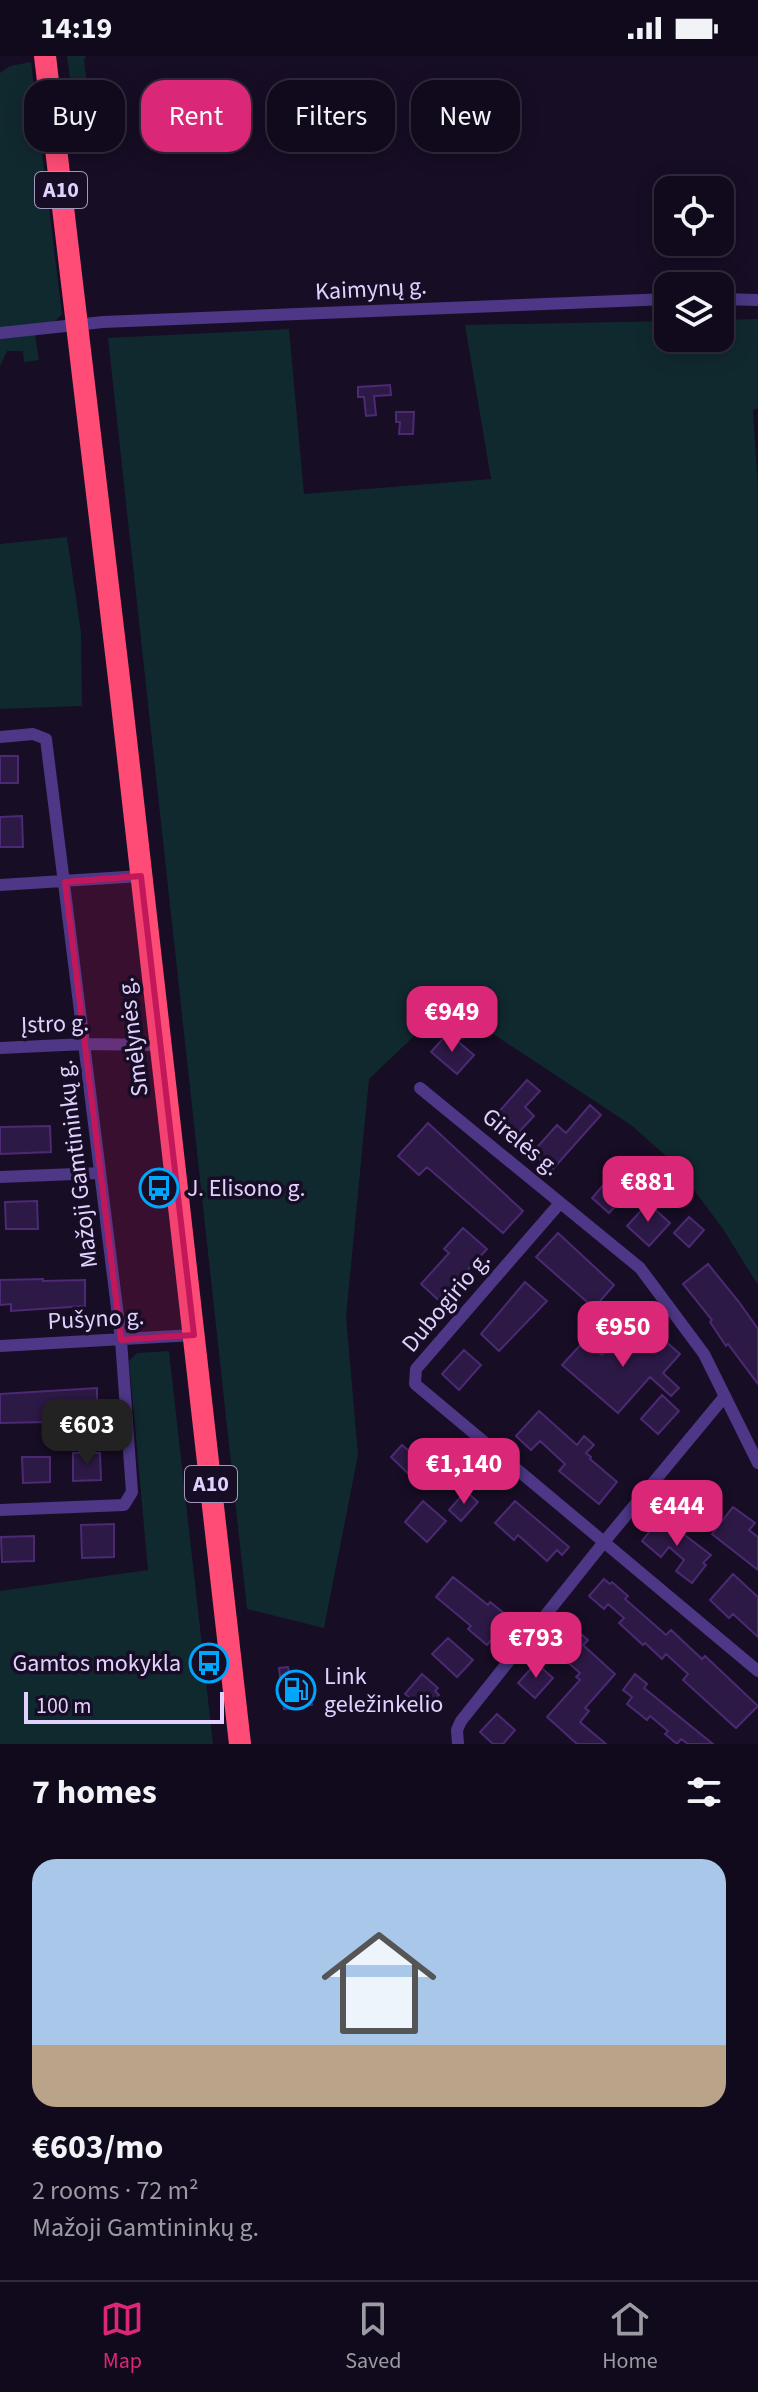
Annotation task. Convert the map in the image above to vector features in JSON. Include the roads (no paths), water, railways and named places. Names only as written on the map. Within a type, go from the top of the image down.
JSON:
[{"type":"highway","name":"A10","points":[[45,56],[77,324]]},
{"type":"highway","name":"Smėlynės g.","points":[[77,324],[240,1744]]},
{"type":"street","points":[[734,299],[758,300]]},
{"type":"street","name":"Kaimynų g.","points":[[0,333],[77,324],[654,300]]},
{"type":"street","name":"Mažoji Gamtininkų g.","points":[[0,737],[33,734],[46,739],[121,1340],[132,1492],[124,1505],[0,1510]]},
{"type":"street","points":[[0,885],[141,876]]},
{"type":"street","name":"Įstro g.","points":[[0,1048],[85,1044],[160,1045]]},
{"type":"street","name":"Girelės g.","points":[[420,1088],[640,1268],[704,1354],[758,1463]]},
{"type":"street","points":[[0,1177],[100,1173]]},
{"type":"street","name":"Dubogirio g.","points":[[560,1203],[416,1369],[415,1384],[758,1671]]},
{"type":"street","name":"Pušyno g.","points":[[0,1346],[194,1335]]},
{"type":"street","points":[[458,1744],[457,1730],[461,1721],[725,1396]]},
{"type":"place","name":"J. Elisono g.","points":[[159,1188]]},
{"type":"place","name":"Gamtos mokykla","points":[[209,1663]]},
{"type":"place","name":"Link geležinkelio","points":[[296,1690]]}]
